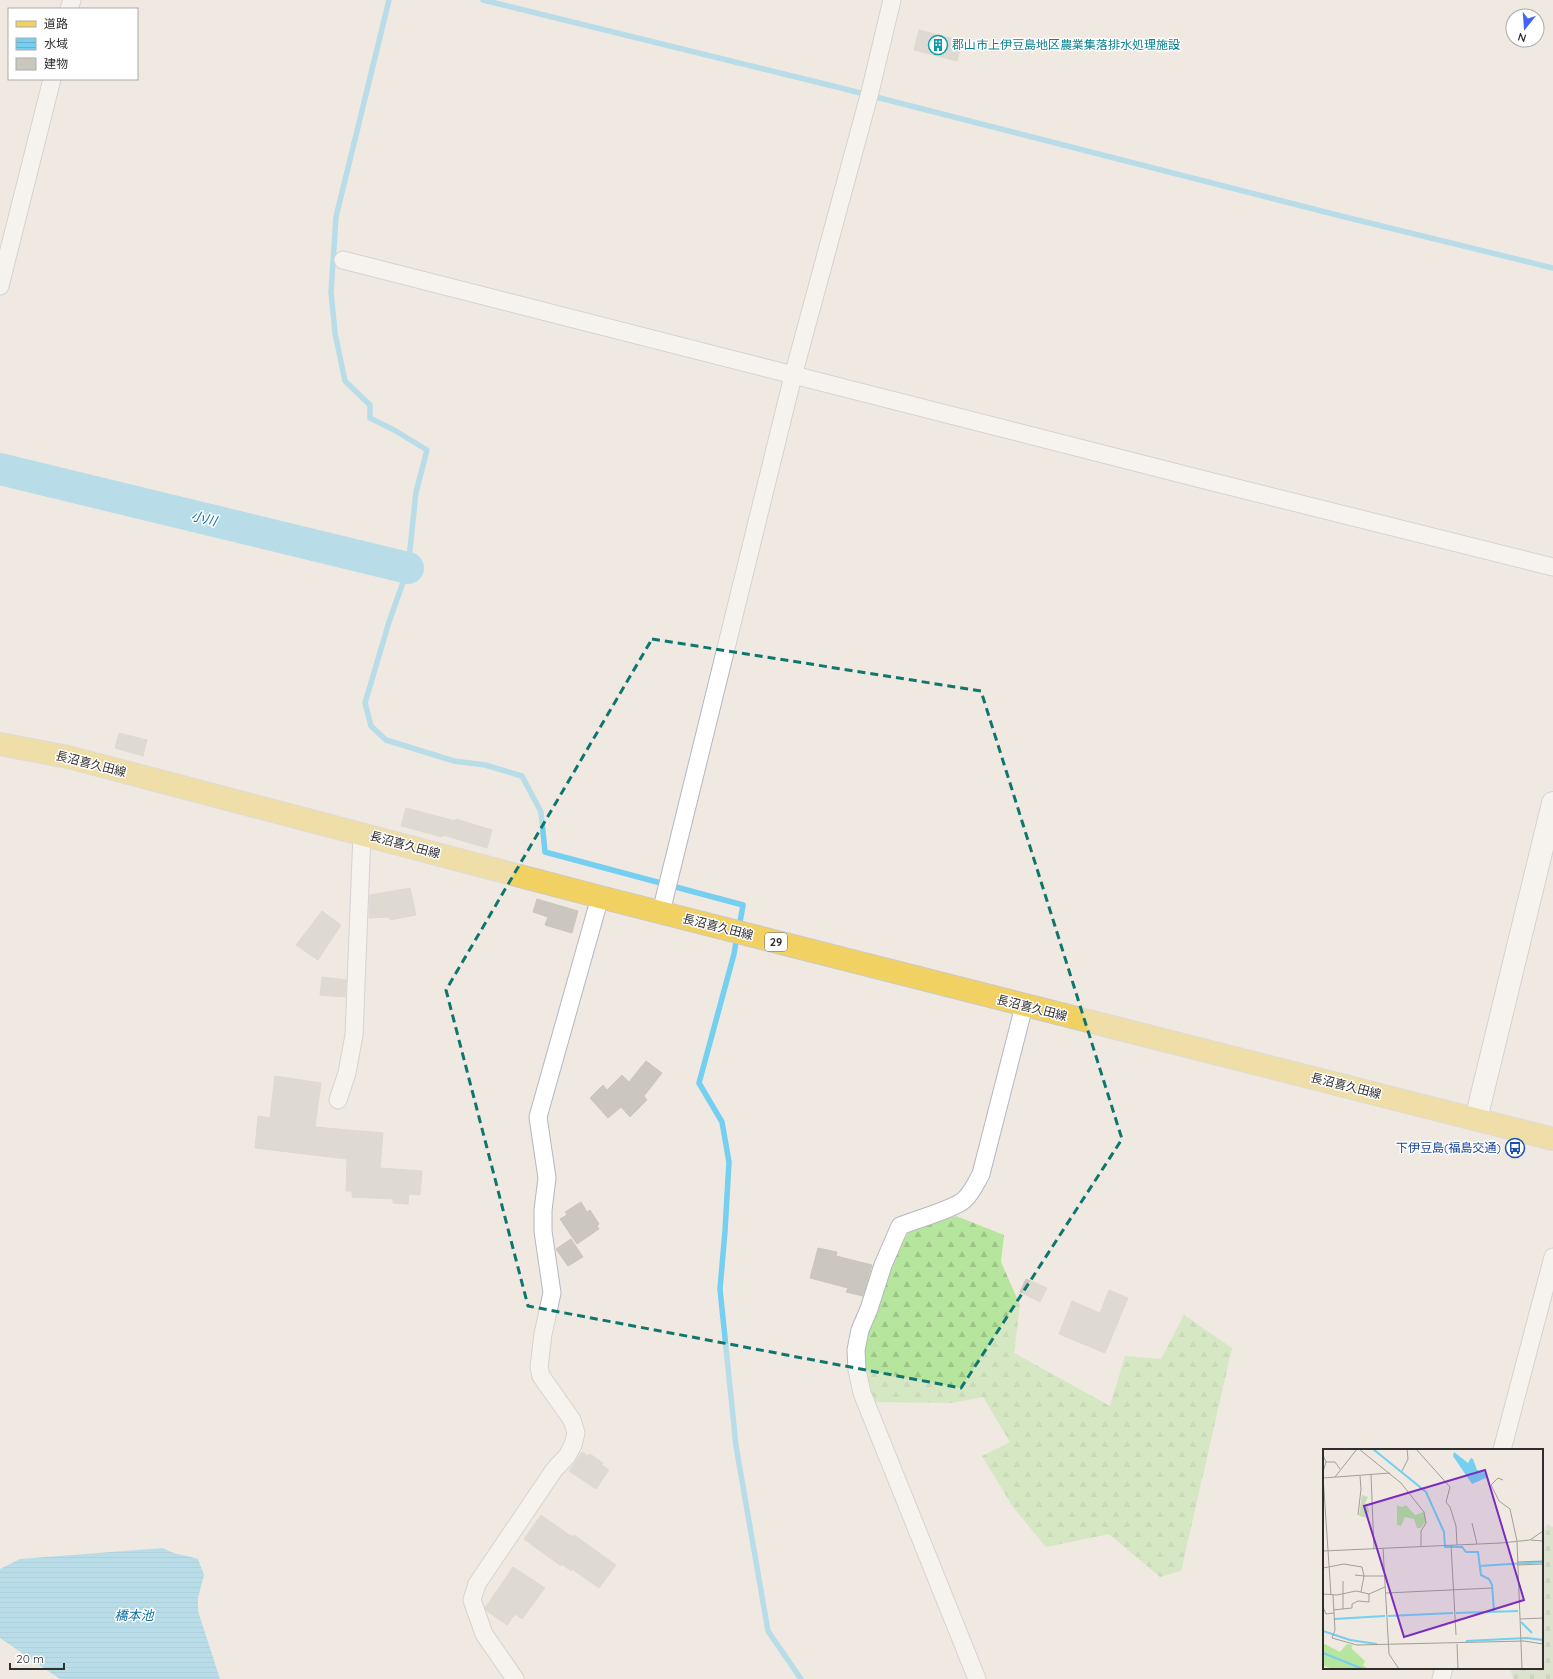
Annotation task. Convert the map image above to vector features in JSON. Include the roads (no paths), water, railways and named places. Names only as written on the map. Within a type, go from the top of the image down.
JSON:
[{"type":"main road","name":"長沼喜久田線","points":[[0,744],[68,757],[600,897],[1024,1006],[1553,1139]]},
{"type":"street","points":[[661,912],[793,376],[870,92],[892,0]]},
{"type":"street","points":[[0,286],[52,80]]},
{"type":"street","points":[[343,260],[793,376],[1553,567]]},
{"type":"street","points":[[1476,1119],[1553,803]]},
{"type":"street","points":[[338,1100],[347,1073],[354,1035],[362,834]]},
{"type":"street","points":[[515,1679],[484,1634],[472,1600],[478,1584],[554,1470],[567,1456],[573,1445],[576,1433],[572,1420],[541,1376],[539,1367],[543,1334],[552,1293],[543,1231],[543,1210],[547,1178],[538,1117],[600,897]]},
{"type":"street","points":[[977,1679],[862,1393],[857,1370],[856,1350],[860,1330],[869,1309],[883,1265],[900,1226],[944,1210],[963,1201],[972,1190],[981,1174],[1024,1006]]},
{"type":"street","points":[[1502,1449],[1553,1257]]},
{"type":"street","points":[[1441,1679],[1444,1669]]},
{"type":"water","name":"橋本池","points":[[163,1548],[176,1554],[198,1559],[204,1575],[198,1598],[198,1611],[220,1679],[60,1679],[0,1638],[0,1569],[20,1559]]},
{"type":"waterway","points":[[389,0],[336,217],[331,292],[335,333],[345,381],[370,405],[370,418],[394,430],[427,450],[416,492],[408,568],[389,622],[365,703],[371,726],[386,740],[454,761],[485,765],[522,776],[541,812],[545,852],[743,905],[739,928]]},
{"type":"waterway","points":[[483,0],[833,86],[1341,216],[1553,268]]},
{"type":"waterway","name":"小川","points":[[0,469],[408,568]]},
{"type":"waterway","points":[[737,936],[734,954],[699,1083],[722,1122],[729,1162],[720,1289],[736,1446],[768,1631],[801,1679]]},
{"type":"place","name":"郡山市上伊豆島地区農業集落排水処理施設","points":[[938,45]]},
{"type":"place","name":"下伊豆島(福島交通)","points":[[1515,1148]]}]
